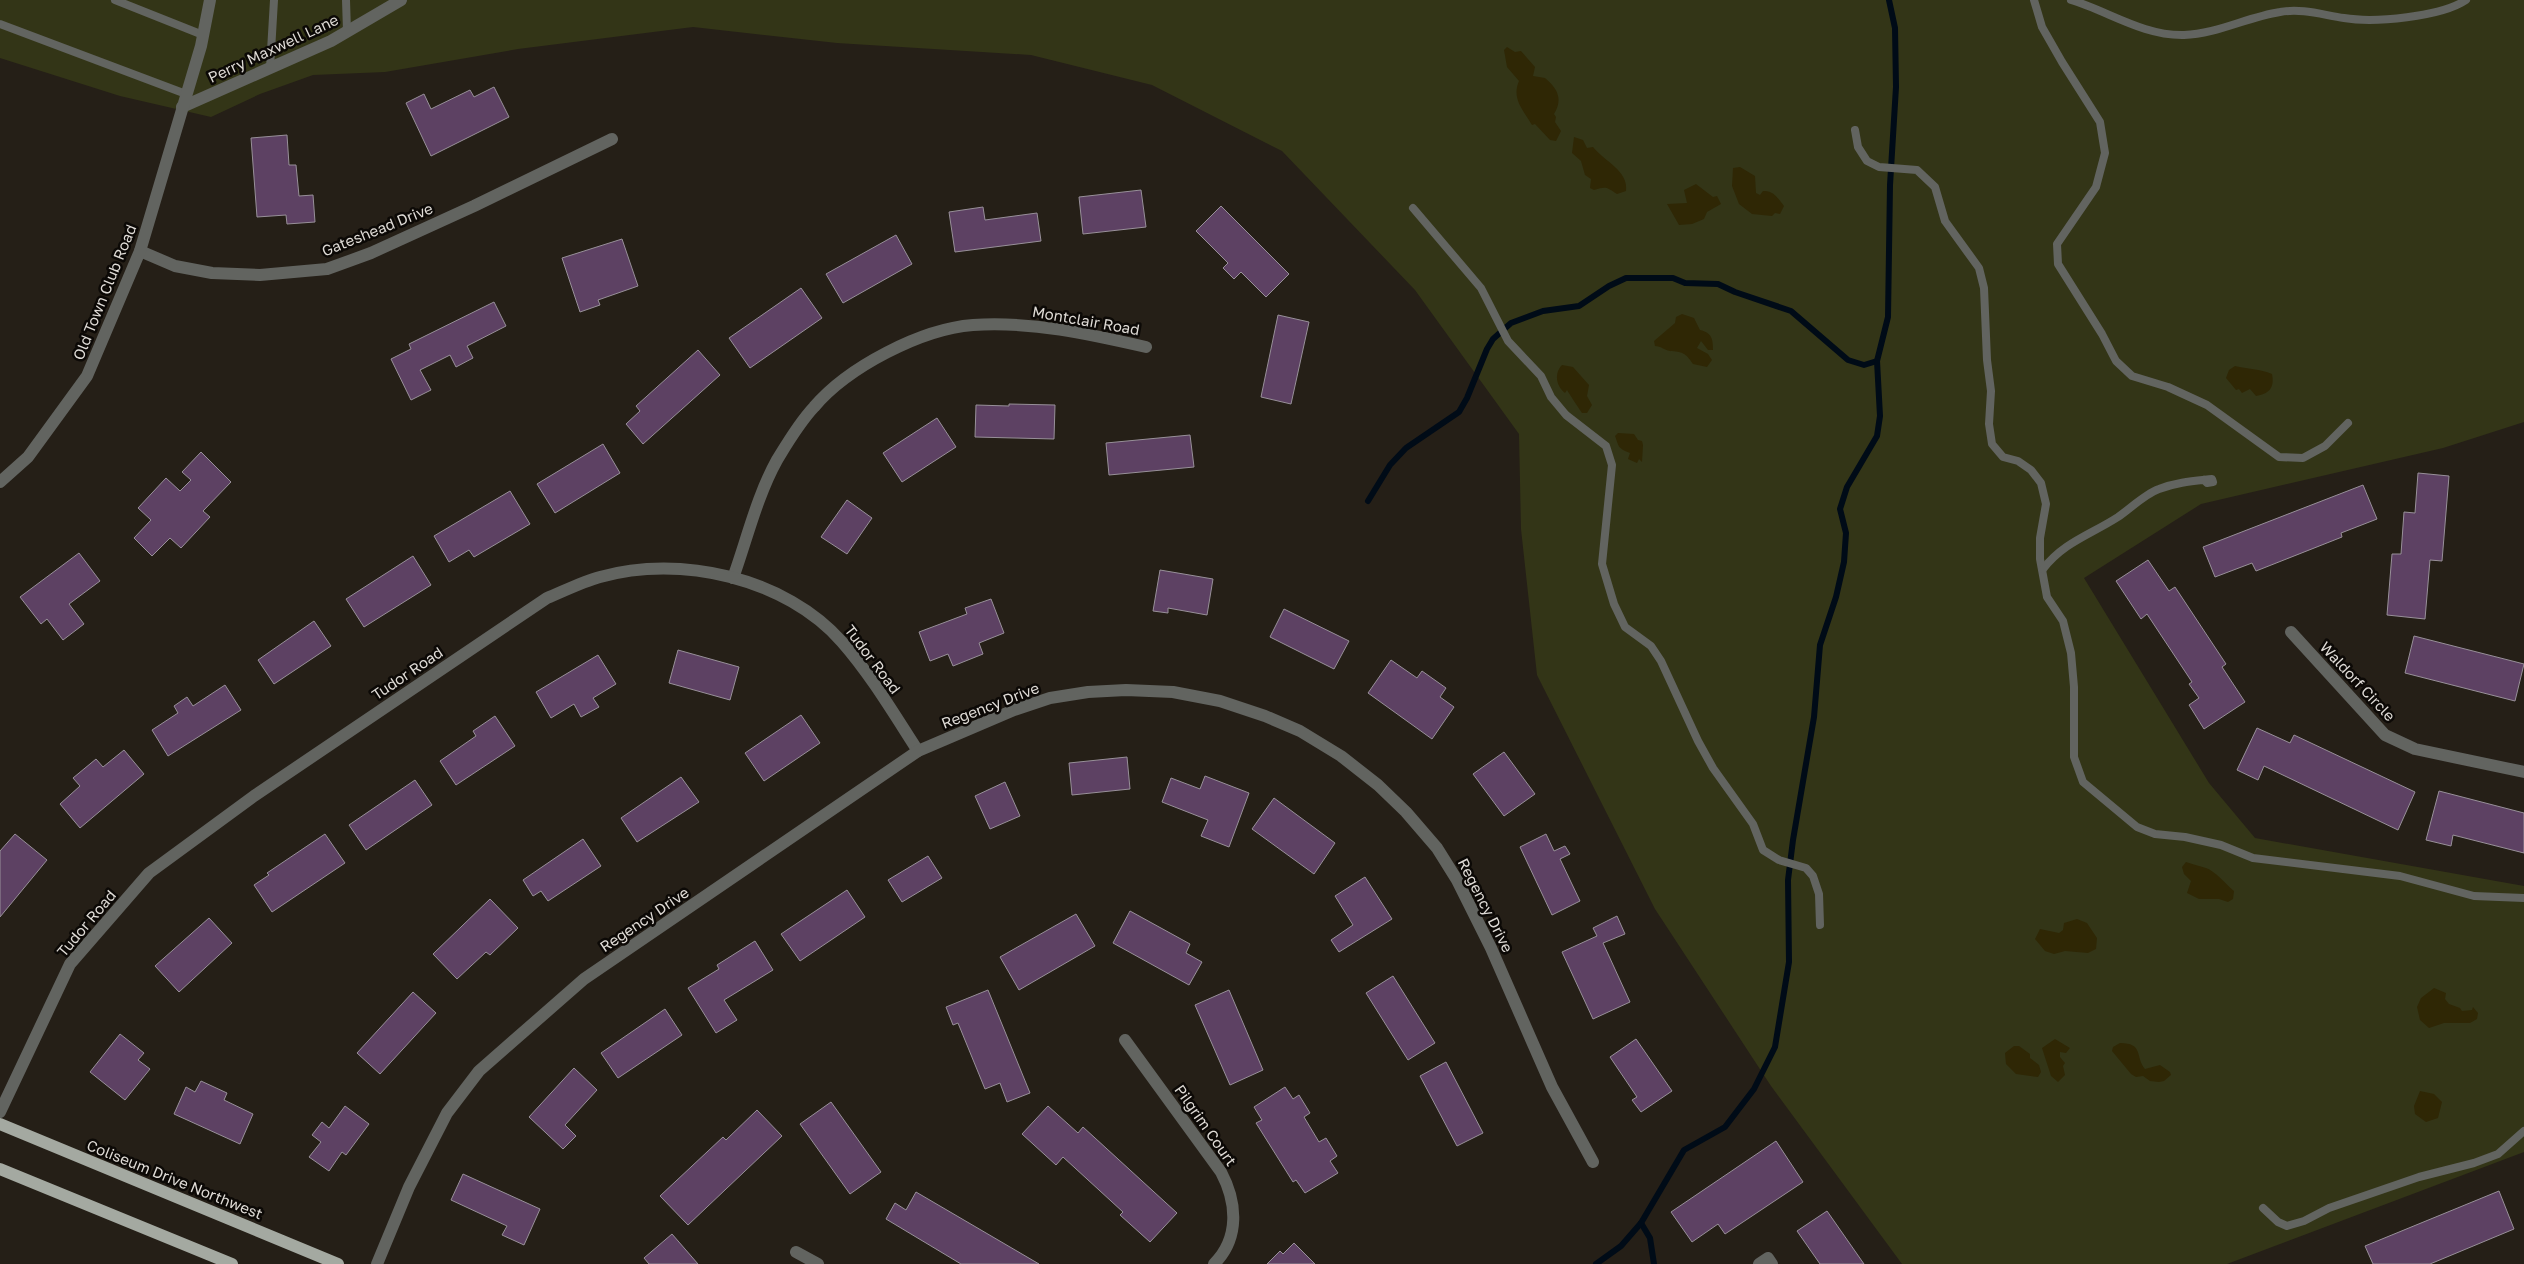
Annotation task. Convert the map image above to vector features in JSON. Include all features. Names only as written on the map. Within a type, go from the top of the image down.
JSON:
[{"type":"main road","name":"Coliseum Drive Northwest","points":[[0,1124],[338,1264]]},
{"type":"main road","points":[[0,1169],[232,1264]]},
{"type":"street","name":"Old Town Club Road","points":[[0,482],[28,457],[87,376],[140,251],[203,35],[210,0]]},
{"type":"street","name":"Perry Maxwell Lane","points":[[182,107],[347,31],[401,0]]},
{"type":"street","name":"Gateshead Drive","points":[[140,251],[175,266],[212,273],[260,275],[327,269],[371,253],[457,214],[612,139]]},
{"type":"street","name":"Montclair Road","points":[[733,578],[761,496],[776,462],[796,429],[814,406],[834,387],[865,365],[909,343],[935,333],[972,325],[1010,324],[1076,332],[1146,347]]},
{"type":"street","name":"Tudor Road","points":[[0,1112],[70,964],[149,873],[246,802],[547,598],[600,577],[664,568],[733,578],[790,600],[822,622],[842,642],[871,680],[918,751]]},
{"type":"street","name":"Waldorf Circle","points":[[2291,632],[2385,735],[2415,749],[2524,772]]},
{"type":"street","name":"Regency Drive","points":[[377,1264],[409,1187],[447,1113],[479,1071],[584,979],[918,751],[1014,710],[1050,698],[1088,692],[1126,690],[1173,692],[1220,701],[1292,727],[1341,756],[1378,785],[1406,812],[1437,848],[1458,880],[1491,948],[1552,1087],[1593,1162]]},
{"type":"street","name":"Pilgrim Court","points":[[1125,1040],[1221,1172],[1230,1189],[1234,1209],[1233,1229],[1228,1246],[1214,1264]]},
{"type":"street","points":[[796,1252],[818,1264]]},
{"type":"street","points":[[1759,1264],[1768,1258],[1772,1264]]},
{"type":"lane","points":[[115,0],[203,35]]},
{"type":"lane","points":[[270,68],[274,0]]},
{"type":"lane","points":[[346,0],[347,31]]},
{"type":"lane","points":[[2034,0],[2046,34],[2100,122],[2105,153],[2096,187],[2057,244],[2058,264],[2102,334],[2116,361],[2132,376],[2168,387],[2207,405],[2279,457],[2303,458],[2325,446],[2348,423]]},
{"type":"lane","points":[[2071,0],[2118,20],[2147,29],[2183,35],[2212,30],[2280,12],[2318,12],[2345,19],[2419,16],[2466,0]]},
{"type":"lane","points":[[0,24],[186,94]]},
{"type":"lane","points":[[1855,130],[1858,147],[1867,161],[1879,167],[1918,170],[1935,187],[1945,221],[1979,268],[1984,288],[1986,360],[1991,391],[1989,424],[1992,444],[2003,457],[2018,461],[2031,470],[2041,483],[2046,504],[2040,538],[2040,560],[2047,597],[2063,621],[2071,652],[2074,687],[2074,757],[2083,782],[2137,827],[2155,834],[2184,837],[2221,845],[2253,858],[2400,876],[2474,896],[2524,898]]},
{"type":"lane","points":[[1413,208],[1482,288],[1508,341],[1541,376],[1551,397],[1566,415],[1606,446],[1612,465],[1602,564],[1614,604],[1626,627],[1651,646],[1661,660],[1682,710],[1713,768],[1752,824],[1763,850],[1779,860],[1801,865],[1813,876],[1819,894],[1820,925]]},
{"type":"lane","points":[[2043,569],[2054,555],[2073,540],[2117,517],[2158,489],[2181,482],[2204,480]]},
{"type":"lane","points":[[2263,1208],[2278,1222],[2287,1226],[2304,1221],[2329,1208],[2419,1177],[2474,1163],[2498,1154],[2524,1131]]},
{"type":"green space","points":[[0,0],[2524,0],[2524,422],[2443,448],[2201,504],[2084,578],[2209,783],[2255,838],[2524,886],[2524,1152],[2227,1264],[1902,1264],[1771,1086],[1655,909],[1537,675],[1521,529],[1519,434],[1415,290],[1282,151],[1152,85],[1031,55],[837,43],[693,27],[518,49],[385,72],[313,75],[260,94],[211,117],[120,96],[0,58]]},
{"type":"sand","points":[[1507,47],[1515,52],[1521,51],[1535,67],[1533,76],[1545,78],[1556,90],[1559,99],[1554,114],[1556,117],[1555,122],[1561,131],[1556,141],[1550,140],[1535,124],[1532,125],[1517,99],[1519,81],[1507,67],[1504,50]]},
{"type":"sand","points":[[1574,137],[1583,140],[1587,148],[1593,147],[1620,172],[1626,184],[1626,191],[1617,194],[1606,188],[1594,190],[1590,188],[1591,179],[1585,175],[1581,161],[1572,153]]},
{"type":"sand","points":[[1740,167],[1755,176],[1756,193],[1760,195],[1763,191],[1767,191],[1777,197],[1784,206],[1780,214],[1775,213],[1772,216],[1752,214],[1739,204],[1732,186],[1733,168]]},
{"type":"sand","points":[[1696,184],[1713,197],[1717,196],[1721,204],[1707,212],[1704,219],[1692,224],[1679,225],[1667,204],[1687,203],[1684,190]]},
{"type":"sand","points":[[1682,314],[1694,318],[1700,330],[1711,337],[1713,350],[1708,350],[1701,341],[1697,348],[1708,354],[1712,360],[1707,367],[1693,364],[1683,353],[1655,346],[1654,341],[1675,323],[1676,317]]},
{"type":"sand","points":[[1562,365],[1573,367],[1589,385],[1587,396],[1592,405],[1587,413],[1582,413],[1567,390],[1565,393],[1560,387],[1557,376]]},
{"type":"sand","points":[[2235,366],[2272,374],[2273,379],[2270,390],[2256,396],[2250,389],[2242,393],[2239,389],[2236,390],[2226,378],[2229,370]]},
{"type":"sand","points":[[1618,433],[1634,434],[1638,440],[1642,441],[1642,462],[1639,459],[1637,463],[1628,459],[1630,453],[1623,450],[1618,444],[1615,436]]},
{"type":"sand","points":[[2186,862],[2206,868],[2217,875],[2234,891],[2233,899],[2228,902],[2219,899],[2199,899],[2187,893],[2191,881],[2184,874],[2182,867]]},
{"type":"sand","points":[[2077,919],[2087,923],[2097,938],[2096,949],[2088,953],[2065,951],[2054,954],[2045,951],[2035,939],[2040,929],[2059,933],[2063,930],[2064,923]]},
{"type":"sand","points":[[2434,988],[2446,993],[2445,999],[2449,1004],[2460,1008],[2462,1011],[2472,1010],[2473,1007],[2478,1013],[2477,1019],[2470,1023],[2444,1023],[2429,1028],[2420,1020],[2417,1007],[2421,998]]},
{"type":"sand","points":[[2055,1039],[2070,1048],[2066,1053],[2060,1052],[2060,1057],[2065,1063],[2063,1066],[2065,1075],[2058,1082],[2051,1076],[2042,1048]]},
{"type":"sand","points":[[2120,1043],[2133,1045],[2136,1048],[2145,1069],[2160,1065],[2170,1072],[2171,1075],[2164,1081],[2159,1082],[2150,1081],[2143,1076],[2136,1077],[2131,1074],[2112,1051],[2113,1047]]},
{"type":"sand","points":[[2014,1046],[2019,1046],[2030,1054],[2030,1058],[2039,1065],[2041,1072],[2038,1077],[2016,1074],[2006,1064],[2005,1053]]},
{"type":"sand","points":[[2420,1091],[2434,1094],[2442,1102],[2438,1118],[2426,1122],[2415,1114],[2414,1106]]},
{"type":"building","points":[[494,87],[509,117],[431,156],[406,103],[424,94],[431,109],[470,90],[474,97]]},
{"type":"building","points":[[287,135],[289,165],[296,165],[299,196],[313,195],[315,222],[287,224],[286,215],[257,217],[251,138]]},
{"type":"building","points":[[1141,190],[1146,227],[1083,234],[1079,197]]},
{"type":"building","points":[[1221,206],[1289,274],[1266,297],[1241,272],[1234,279],[1223,268],[1228,263],[1196,231]]},
{"type":"building","points":[[983,207],[985,220],[1037,213],[1041,241],[955,252],[949,212]]},
{"type":"building","points":[[896,235],[912,264],[843,303],[826,274]]},
{"type":"building","points":[[622,239],[638,286],[598,300],[600,305],[580,312],[562,258]]},
{"type":"building","points":[[801,288],[822,318],[750,368],[729,338]]},
{"type":"building","points":[[494,302],[506,326],[467,346],[473,358],[456,367],[450,355],[420,370],[431,390],[411,400],[391,359],[411,349],[409,344]]},
{"type":"building","points":[[1278,315],[1309,322],[1291,404],[1261,397]]},
{"type":"building","points":[[698,350],[720,375],[643,444],[626,424],[640,411],[636,406]]},
{"type":"building","points":[[1009,404],[1055,405],[1054,439],[975,437],[976,405],[1009,406]]},
{"type":"building","points":[[937,418],[956,447],[902,482],[883,453]]},
{"type":"building","points":[[1190,435],[1194,467],[1109,475],[1106,443]]},
{"type":"building","points":[[603,444],[620,473],[555,513],[537,484]]},
{"type":"building","points":[[201,452],[231,482],[203,511],[210,517],[181,548],[170,538],[152,556],[134,538],[151,520],[138,508],[166,478],[180,491],[191,480],[182,472]]},
{"type":"building","points":[[2418,473],[2449,476],[2442,561],[2430,560],[2425,619],[2387,615],[2392,554],[2401,554],[2404,512],[2415,513]]},
{"type":"building","points":[[2363,485],[2377,519],[2341,533],[2342,537],[2256,571],[2252,563],[2215,577],[2203,547]]},
{"type":"building","points":[[510,491],[530,524],[474,557],[469,550],[449,562],[434,536]]},
{"type":"building","points":[[847,500],[872,518],[847,554],[821,537]]},
{"type":"building","points":[[79,553],[100,581],[69,604],[84,624],[63,640],[47,619],[41,624],[20,597]]},
{"type":"building","points":[[413,556],[431,585],[364,627],[346,599]]},
{"type":"building","points":[[2148,560],[2169,591],[2175,587],[2226,664],[2222,667],[2245,702],[2204,729],[2189,705],[2199,698],[2189,684],[2192,682],[2147,614],[2141,619],[2116,581]]},
{"type":"building","points":[[1160,570],[1213,579],[1207,615],[1168,608],[1168,613],[1153,611]]},
{"type":"building","points":[[991,599],[1004,633],[979,643],[983,654],[953,666],[948,654],[930,661],[919,632],[967,614],[965,608]]},
{"type":"building","points":[[1284,609],[1349,641],[1334,669],[1270,637]]},
{"type":"building","points":[[314,621],[331,646],[274,684],[258,660]]},
{"type":"building","points":[[2414,636],[2524,664],[2515,701],[2405,673]]},
{"type":"building","points":[[678,650],[739,667],[730,700],[669,683]]},
{"type":"building","points":[[598,655],[616,684],[593,698],[599,707],[581,717],[574,704],[551,718],[536,692]]},
{"type":"building","points":[[1391,660],[1417,678],[1422,671],[1446,688],[1440,697],[1454,707],[1432,739],[1368,693]]},
{"type":"building","points":[[225,685],[241,710],[168,756],[152,730],[178,713],[174,706],[187,697],[193,706]]},
{"type":"building","points":[[801,715],[820,743],[764,781],[745,753]]},
{"type":"building","points":[[495,716],[515,746],[456,785],[440,761],[476,736],[473,731]]},
{"type":"building","points":[[2257,728],[2290,743],[2294,735],[2415,792],[2398,830],[2264,766],[2258,780],[2237,770]]},
{"type":"building","points":[[124,750],[144,774],[80,828],[60,804],[80,786],[73,778],[96,759],[103,767]]},
{"type":"building","points":[[1504,752],[1535,794],[1504,816],[1473,774]]},
{"type":"building","points":[[1127,757],[1130,789],[1072,795],[1069,763]]},
{"type":"building","points":[[1205,776],[1249,793],[1229,847],[1201,836],[1208,820],[1162,802],[1171,778],[1200,789]]},
{"type":"building","points":[[681,777],[699,802],[637,842],[621,818]]},
{"type":"building","points":[[415,780],[432,805],[366,850],[349,825]]},
{"type":"building","points":[[1005,782],[1020,816],[990,829],[975,796]]},
{"type":"building","points":[[2439,791],[2524,813],[2524,853],[2453,835],[2451,846],[2426,840]]},
{"type":"building","points":[[1274,798],[1335,843],[1314,874],[1252,829]]},
{"type":"building","points":[[15,834],[47,860],[0,917],[0,851]]},
{"type":"building","points":[[325,834],[345,863],[272,912],[254,885],[269,875],[267,873]]},
{"type":"building","points":[[1546,834],[1554,851],[1565,846],[1570,854],[1560,859],[1580,901],[1552,915],[1520,847]]},
{"type":"building","points":[[583,839],[601,866],[548,901],[541,891],[533,896],[523,880]]},
{"type":"building","points":[[928,856],[942,878],[902,902],[888,880]]},
{"type":"building","points":[[1365,877],[1392,919],[1339,952],[1331,940],[1353,925],[1335,896]]},
{"type":"building","points":[[847,890],[865,917],[800,961],[781,934]]},
{"type":"building","points":[[490,899],[518,928],[490,955],[486,952],[457,979],[433,954]]},
{"type":"building","points":[[1130,911],[1190,944],[1186,953],[1202,962],[1189,985],[1113,943]]},
{"type":"building","points":[[1076,914],[1095,946],[1019,990],[1000,957]]},
{"type":"building","points":[[1617,916],[1625,934],[1603,943],[1630,1002],[1593,1019],[1562,952],[1597,936],[1593,928]]},
{"type":"building","points":[[209,918],[232,943],[179,992],[155,966]]},
{"type":"building","points":[[755,941],[773,970],[724,1000],[737,1020],[716,1033],[688,988],[719,969],[717,965]]},
{"type":"building","points":[[1393,976],[1435,1043],[1408,1060],[1366,993]]},
{"type":"building","points":[[988,990],[1030,1093],[1007,1102],[1000,1083],[985,1089],[958,1023],[953,1025],[946,1007]]},
{"type":"building","points":[[1229,990],[1263,1070],[1230,1085],[1195,1005]]},
{"type":"building","points":[[413,992],[436,1013],[380,1074],[357,1053]]},
{"type":"building","points":[[665,1009],[682,1035],[618,1078],[601,1053]]},
{"type":"building","points":[[120,1034],[144,1053],[138,1060],[150,1069],[125,1100],[90,1072]]},
{"type":"building","points":[[1636,1039],[1672,1091],[1641,1112],[1632,1100],[1637,1097],[1610,1057]]},
{"type":"building","points":[[1446,1062],[1483,1133],[1457,1146],[1420,1076]]},
{"type":"building","points":[[574,1068],[597,1090],[565,1125],[576,1136],[563,1149],[529,1117]]},
{"type":"building","points":[[201,1081],[227,1093],[224,1100],[253,1114],[240,1144],[174,1114],[186,1087],[195,1092]]},
{"type":"building","points":[[1285,1087],[1293,1099],[1299,1095],[1310,1113],[1304,1117],[1319,1142],[1326,1138],[1337,1156],[1330,1161],[1338,1173],[1305,1193],[1296,1180],[1293,1182],[1256,1123],[1262,1120],[1254,1107]]},
{"type":"building","points":[[831,1102],[881,1172],[850,1194],[800,1124]]},
{"type":"building","points":[[345,1106],[369,1124],[346,1155],[342,1152],[329,1171],[309,1157],[321,1142],[312,1135],[322,1122],[329,1128]]},
{"type":"building","points":[[1048,1106],[1078,1133],[1083,1127],[1177,1213],[1150,1242],[1120,1215],[1123,1212],[1063,1157],[1056,1165],[1022,1134]]},
{"type":"building","points":[[757,1110],[782,1136],[688,1225],[660,1196],[723,1137],[726,1140]]},
{"type":"building","points":[[1776,1141],[1803,1182],[1725,1234],[1718,1224],[1692,1242],[1671,1212]]},
{"type":"building","points":[[463,1174],[540,1209],[524,1245],[502,1235],[507,1226],[451,1200]]},
{"type":"building","points":[[2499,1191],[2514,1229],[2430,1264],[2373,1264],[2365,1246]]},
{"type":"building","points":[[916,1192],[1039,1264],[961,1264],[886,1219],[895,1203],[906,1210]]},
{"type":"building","points":[[1827,1211],[1864,1264],[1820,1264],[1797,1231]]},
{"type":"building","points":[[672,1234],[698,1264],[649,1264],[644,1258]]},
{"type":"building","points":[[1294,1243],[1315,1264],[1267,1264],[1280,1251],[1283,1254]]},
{"type":"waterway","points":[[1596,1264],[1621,1246],[1641,1223],[1684,1150],[1725,1127],[1754,1089],[1775,1047],[1789,962],[1788,880],[1814,717],[1820,645],[1836,597],[1844,562],[1846,533],[1840,509],[1847,487],[1877,436],[1880,416],[1877,361],[1888,317],[1890,185],[1896,87],[1895,28],[1889,0]]},
{"type":"waterway","points":[[1368,501],[1390,465],[1406,448],[1459,412],[1467,398],[1487,349],[1493,339],[1511,323],[1543,311],[1579,306],[1609,286],[1626,278],[1673,278],[1685,283],[1718,284],[1735,292],[1791,311],[1848,360],[1864,365],[1877,361]]},
{"type":"waterway","points":[[1641,1223],[1650,1238],[1654,1264]]}]
